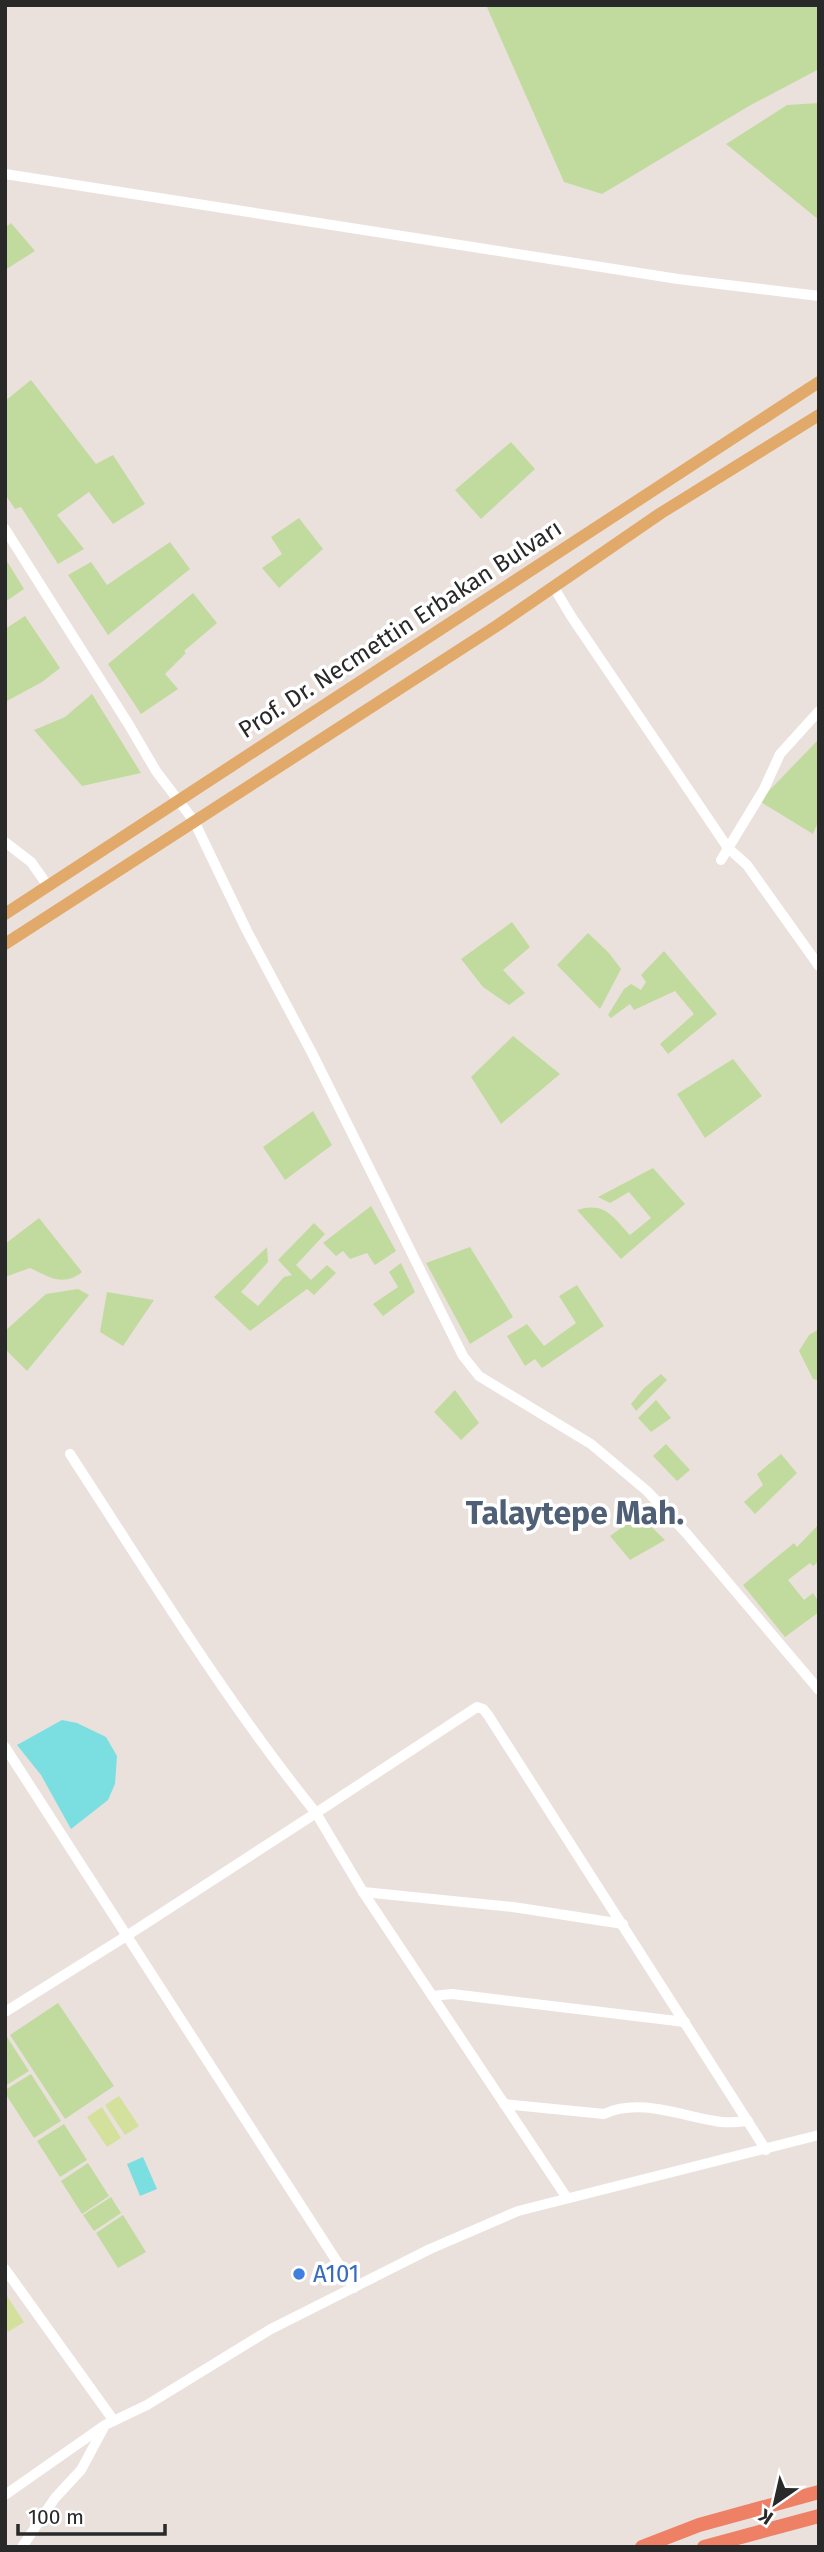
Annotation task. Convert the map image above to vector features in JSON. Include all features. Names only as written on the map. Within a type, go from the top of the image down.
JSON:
[{"type":"highway","points":[[642,2547],[699,2525],[819,2492]]},
{"type":"highway","points":[[704,2547],[819,2516]]},
{"type":"main road","name":"Prof. Dr. Necmettin Erbakan Bulvarı","points":[[5,914],[819,382]]},
{"type":"main road","name":"Prof. Dr. Necmettin Erbakan Bulvarı","points":[[5,944],[498,625],[661,513],[819,415]]},
{"type":"street","points":[[5,174],[678,279],[819,296]]},
{"type":"street","points":[[5,529],[156,771],[194,821],[247,931],[312,1053],[464,1356],[479,1376],[591,1444],[647,1491],[687,1534],[819,1690]]},
{"type":"street","points":[[553,586],[728,848],[747,865],[819,966]]},
{"type":"street","points":[[721,860],[764,789],[780,754],[819,712]]},
{"type":"street","points":[[5,842],[32,862],[48,886]]},
{"type":"street","points":[[70,1454],[200,1653],[288,1778],[316,1813],[363,1892],[567,2198]]},
{"type":"street","points":[[5,2012],[316,1813],[470,1709],[477,1707],[483,1709],[624,1924],[766,2150]]},
{"type":"street","points":[[5,1747],[354,2288]]},
{"type":"street","points":[[363,1892],[513,1907],[624,1924]]},
{"type":"street","points":[[432,1996],[452,1994],[685,2022]]},
{"type":"street","points":[[504,2104],[604,2114],[616,2108],[632,2106],[723,2122],[748,2122]]},
{"type":"street","points":[[5,2495],[109,2423],[147,2405],[271,2329],[430,2249],[505,2216],[819,2135]]},
{"type":"street","points":[[5,2269],[109,2423]]},
{"type":"street","points":[[22,2547],[55,2498],[81,2470],[109,2423]]},
{"type":"green space","points":[[486,5],[819,5],[819,69],[749,106],[602,194],[564,182]]},
{"type":"green space","points":[[819,103],[819,220],[726,144],[787,105]]},
{"type":"green space","points":[[11,223],[35,251],[5,270],[5,228]]},
{"type":"green space","points":[[31,380],[96,464],[113,455],[145,504],[113,524],[89,492],[57,515],[84,549],[58,564],[21,507],[15,509],[5,494],[5,401]]},
{"type":"green space","points":[[511,442],[535,469],[481,519],[455,490]]},
{"type":"green space","points":[[299,518],[323,549],[279,588],[262,568],[282,554],[271,537]]},
{"type":"green space","points":[[170,542],[190,569],[108,635],[68,575],[91,562],[107,585]]},
{"type":"green space","points":[[5,558],[24,589],[5,602]]},
{"type":"green space","points":[[193,593],[217,623],[184,651],[186,653],[165,674],[178,689],[141,714],[108,664]]},
{"type":"green space","points":[[25,616],[60,668],[42,682],[5,702],[5,629]]},
{"type":"green space","points":[[92,694],[141,773],[82,786],[34,730],[65,717]]},
{"type":"green space","points":[[819,739],[819,820],[813,834],[759,801]]},
{"type":"green space","points":[[512,922],[530,947],[503,970],[525,993],[509,1005],[483,987],[461,959]]},
{"type":"green space","points":[[588,933],[621,969],[600,1009],[557,965]]},
{"type":"green space","points":[[664,951],[717,1014],[668,1054],[660,1044],[694,1014],[675,991],[634,1010],[630,1004],[611,1018],[608,1015],[624,989],[631,984],[641,990],[646,982],[641,975]]},
{"type":"green space","points":[[513,1036],[560,1074],[501,1124],[471,1077]]},
{"type":"green space","points":[[733,1059],[762,1096],[705,1138],[677,1094]]},
{"type":"green space","points":[[313,1111],[332,1145],[285,1180],[263,1147]]},
{"type":"green space","points":[[653,1168],[685,1204],[621,1259],[577,1210],[602,1209],[630,1235],[651,1218],[629,1192],[610,1203],[598,1197]]},
{"type":"green space","points":[[371,1206],[396,1251],[375,1265],[367,1253],[350,1259],[343,1251],[336,1256],[323,1243]]},
{"type":"green space","points":[[39,1218],[82,1272],[75,1277],[56,1279],[30,1268],[5,1277],[5,1244]]},
{"type":"green space","points":[[314,1223],[325,1234],[296,1265],[311,1280],[327,1265],[336,1273],[314,1295],[307,1289],[250,1331],[214,1297],[267,1247],[268,1262],[241,1292],[258,1306],[284,1277],[292,1275],[278,1260]]},
{"type":"green space","points":[[470,1247],[513,1317],[470,1344],[426,1263]]},
{"type":"green space","points":[[401,1263],[415,1292],[383,1316],[373,1304],[398,1287],[389,1272]]},
{"type":"green space","points":[[577,1285],[604,1326],[542,1368],[535,1359],[525,1366],[507,1336],[527,1324],[544,1346],[576,1323],[559,1296]]},
{"type":"green space","points":[[78,1289],[89,1295],[27,1371],[5,1349],[5,1331],[46,1294]]},
{"type":"green space","points":[[107,1292],[154,1300],[123,1346],[100,1332]]},
{"type":"green space","points":[[819,1329],[818,1380],[813,1379],[799,1351],[809,1335]]},
{"type":"green space","points":[[661,1374],[667,1380],[636,1411],[631,1404],[644,1388]]},
{"type":"green space","points":[[455,1390],[479,1423],[461,1440],[434,1412]]},
{"type":"green space","points":[[656,1400],[671,1418],[651,1432],[638,1418]]},
{"type":"green space","points":[[666,1444],[690,1470],[677,1481],[653,1456]]},
{"type":"green space","points":[[781,1454],[797,1473],[755,1514],[744,1502],[763,1485],[757,1474]]},
{"type":"green space","points":[[639,1515],[665,1540],[630,1560],[610,1536]]},
{"type":"green space","points":[[819,1524],[819,1561],[813,1566],[810,1563],[788,1580],[804,1600],[813,1593],[819,1602],[819,1612],[785,1637],[743,1585],[794,1543],[797,1547]]},
{"type":"green space","points":[[58,2003],[114,2086],[65,2119],[10,2035]]},
{"type":"green space","points":[[5,2034],[29,2071],[5,2086]]},
{"type":"green space","points":[[31,2074],[61,2121],[34,2138],[5,2093],[5,2090]]},
{"type":"green space","points":[[119,2096],[139,2126],[125,2135],[105,2105]]},
{"type":"green space","points":[[102,2107],[121,2138],[107,2147],[87,2117]]},
{"type":"green space","points":[[64,2124],[87,2160],[60,2177],[37,2141]]},
{"type":"green space","points":[[88,2163],[109,2196],[82,2214],[61,2181]]},
{"type":"green space","points":[[111,2197],[121,2213],[94,2231],[83,2215]]},
{"type":"green space","points":[[123,2215],[146,2252],[118,2268],[96,2233]]},
{"type":"green space","points":[[5,2293],[24,2322],[8,2332],[5,2328]]},
{"type":"water","points":[[62,1720],[77,1723],[106,1737],[117,1756],[115,1784],[108,1800],[71,1829],[41,1775],[17,1745]]},
{"type":"water","points":[[143,2157],[157,2189],[140,2196],[127,2164]]},
{"type":"place","name":"A101","points":[[299,2274]]},
{"type":"district","name":"Talaytepe Mah.","points":[[575,1513]]}]
